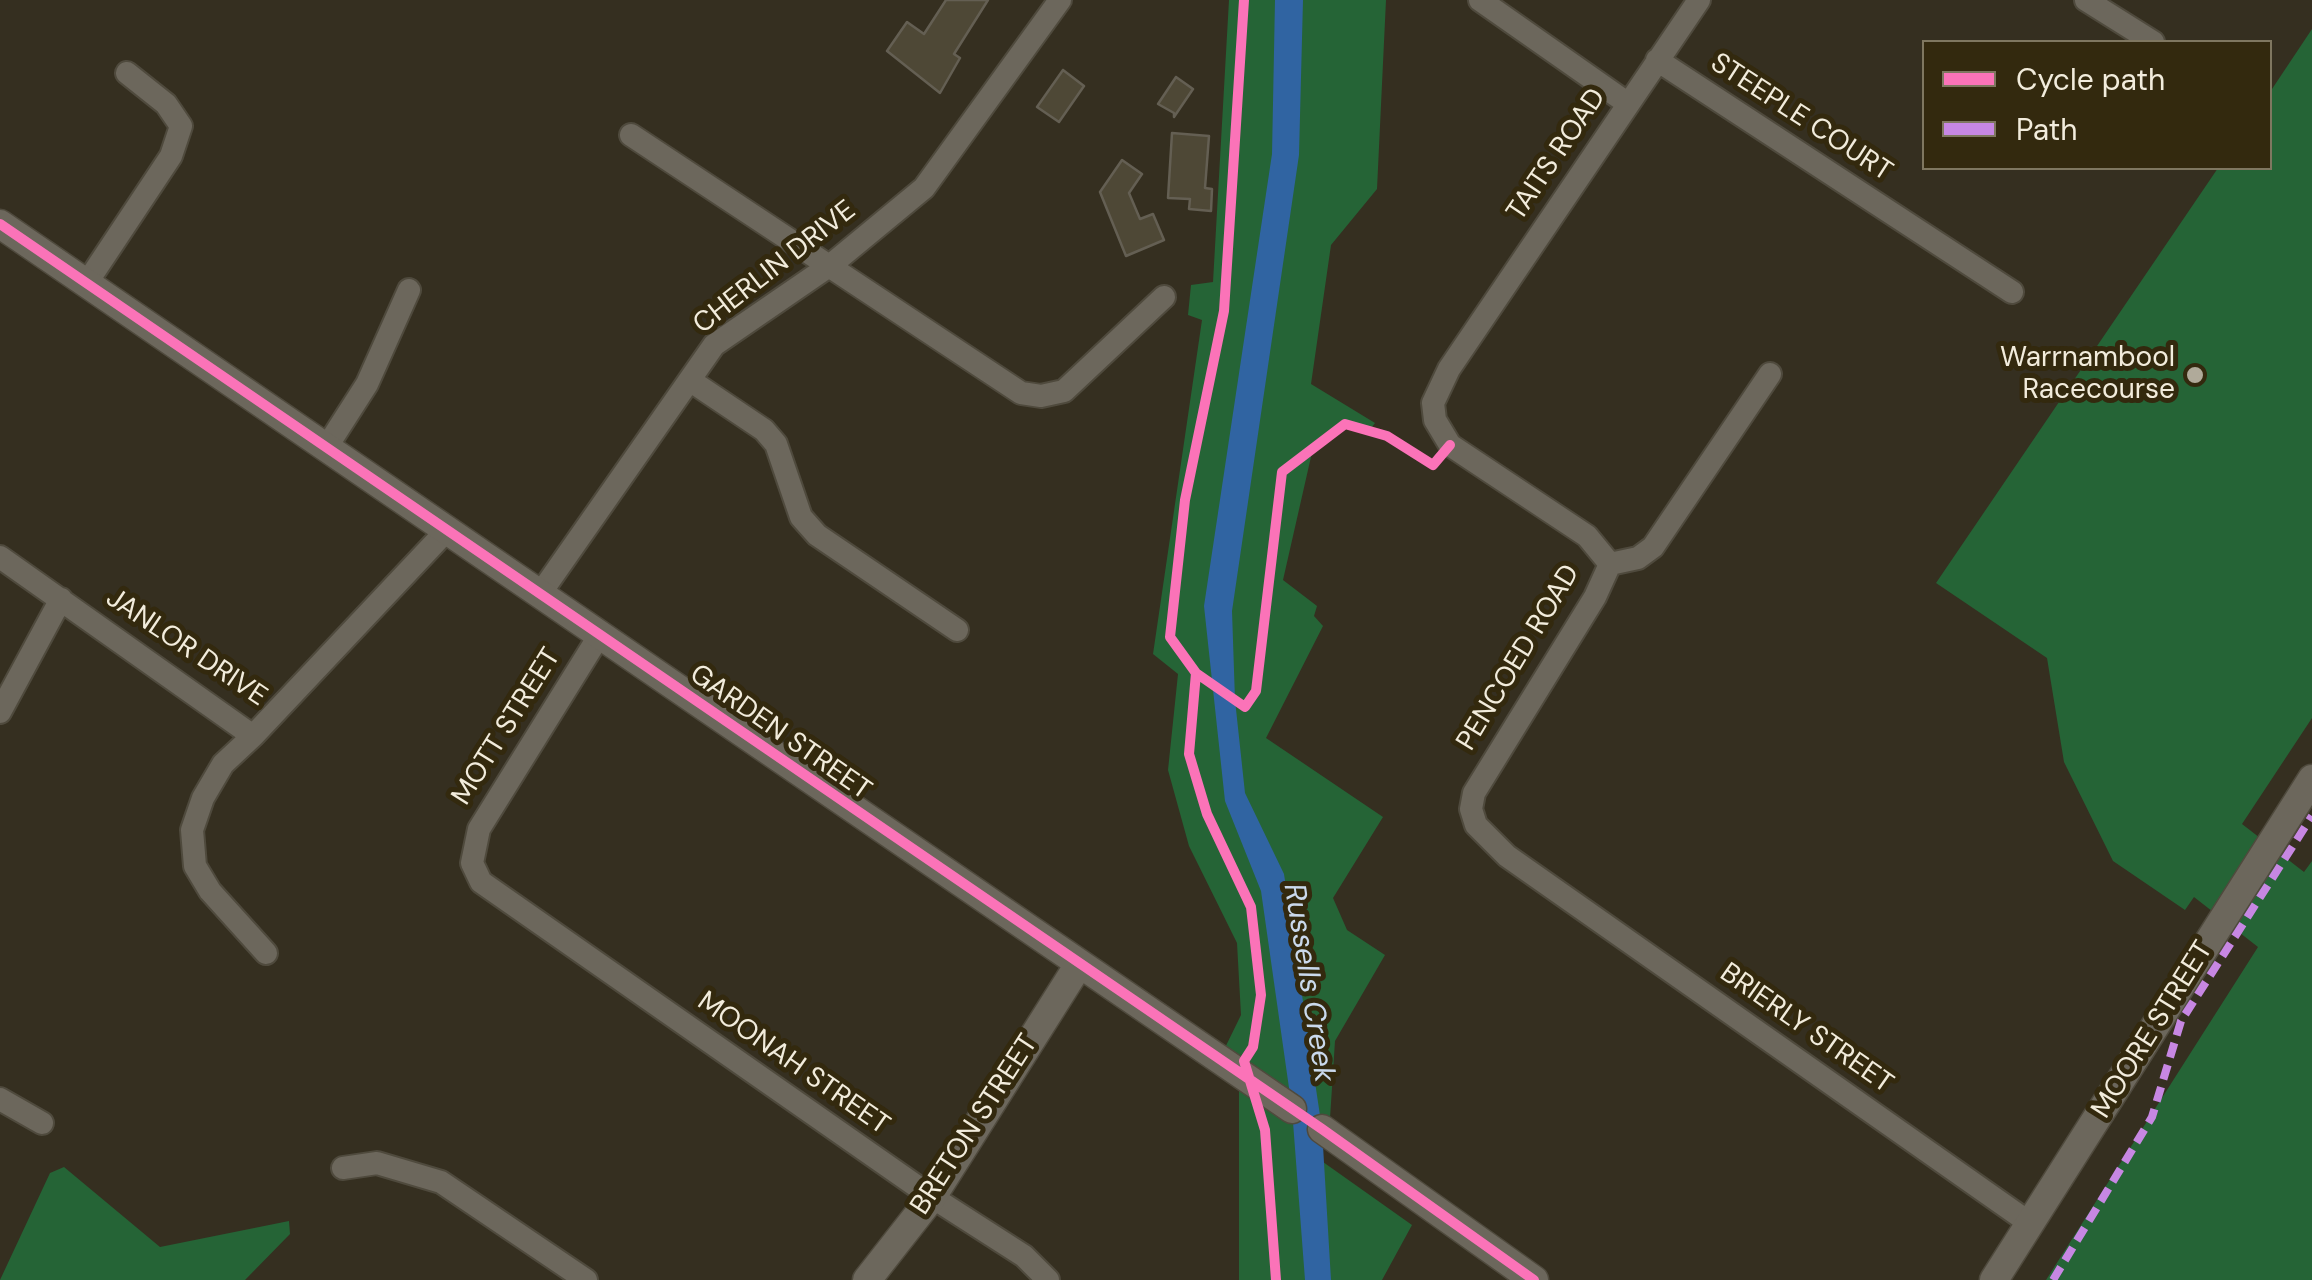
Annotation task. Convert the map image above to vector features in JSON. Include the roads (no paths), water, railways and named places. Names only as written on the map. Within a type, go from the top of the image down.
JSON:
[{"type":"street","name":"CHERLIN DRIVE","points":[[540,594],[714,345],[832,264],[924,188],[1060,0]]},
{"type":"street","points":[[1480,0],[1628,103]]},
{"type":"street","name":"TAITS ROAD","points":[[1468,344],[1699,0]]},
{"type":"street","points":[[2086,0],[2150,40]]},
{"type":"street","name":"STEEPLE COURT","points":[[1657,60],[2012,292]]},
{"type":"street","points":[[86,284],[171,156],[180,126],[166,104],[127,73]]},
{"type":"street","points":[[631,135],[832,264],[1021,393],[1041,396],[1064,390],[1164,297]]},
{"type":"street","name":"GARDEN STREET","points":[[0,224],[1078,966],[1307,1119],[1534,1280]]},
{"type":"street","points":[[326,448],[367,384],[409,290]]},
{"type":"street","name":"PENCOED ROAD","points":[[1468,344],[1449,369],[1433,403],[1440,432],[1463,455],[1587,536],[1610,564],[1595,598],[1474,792],[1471,810],[1476,825],[1507,856],[1546,883]]},
{"type":"street","points":[[1610,564],[1638,558],[1653,547],[1770,374]]},
{"type":"street","points":[[691,381],[764,430],[776,444],[800,517],[817,535],[958,630]]},
{"type":"street","name":"JANLOR DRIVE","points":[[0,558],[253,736],[448,529]]},
{"type":"street","points":[[0,712],[62,599]]},
{"type":"street","name":"MOTT STREET","points":[[502,901],[476,874],[473,843],[599,636]]},
{"type":"street","points":[[253,736],[223,764],[203,798],[192,830],[195,866],[210,891],[266,953]]},
{"type":"street","name":"MOORE STREET","points":[[1994,1280],[2312,779]]},
{"type":"street","name":"BRIERLY STREET","points":[[1546,883],[2031,1224]]},
{"type":"street","name":"MOONAH STREET","points":[[502,901],[1024,1256],[1048,1280]]},
{"type":"street","name":"BRETON STREET","points":[[867,1280],[932,1197],[1078,966]]},
{"type":"street","points":[[0,1098],[42,1123]]},
{"type":"street","points":[[343,1168],[376,1163],[440,1182],[586,1280]]},
{"type":"water","points":[[1275,0],[1303,0],[1299,155],[1232,611],[1235,700],[1245,793],[1284,874],[1322,1129],[1331,1280],[1305,1280],[1292,1109],[1261,891],[1225,801],[1204,606],[1272,154]]},
{"type":"place","name":"Warrnambool Racecourse","points":[[2195,375]]},
{"type":"water label","name":"Russells Creek","points":[[1308,983]]}]
